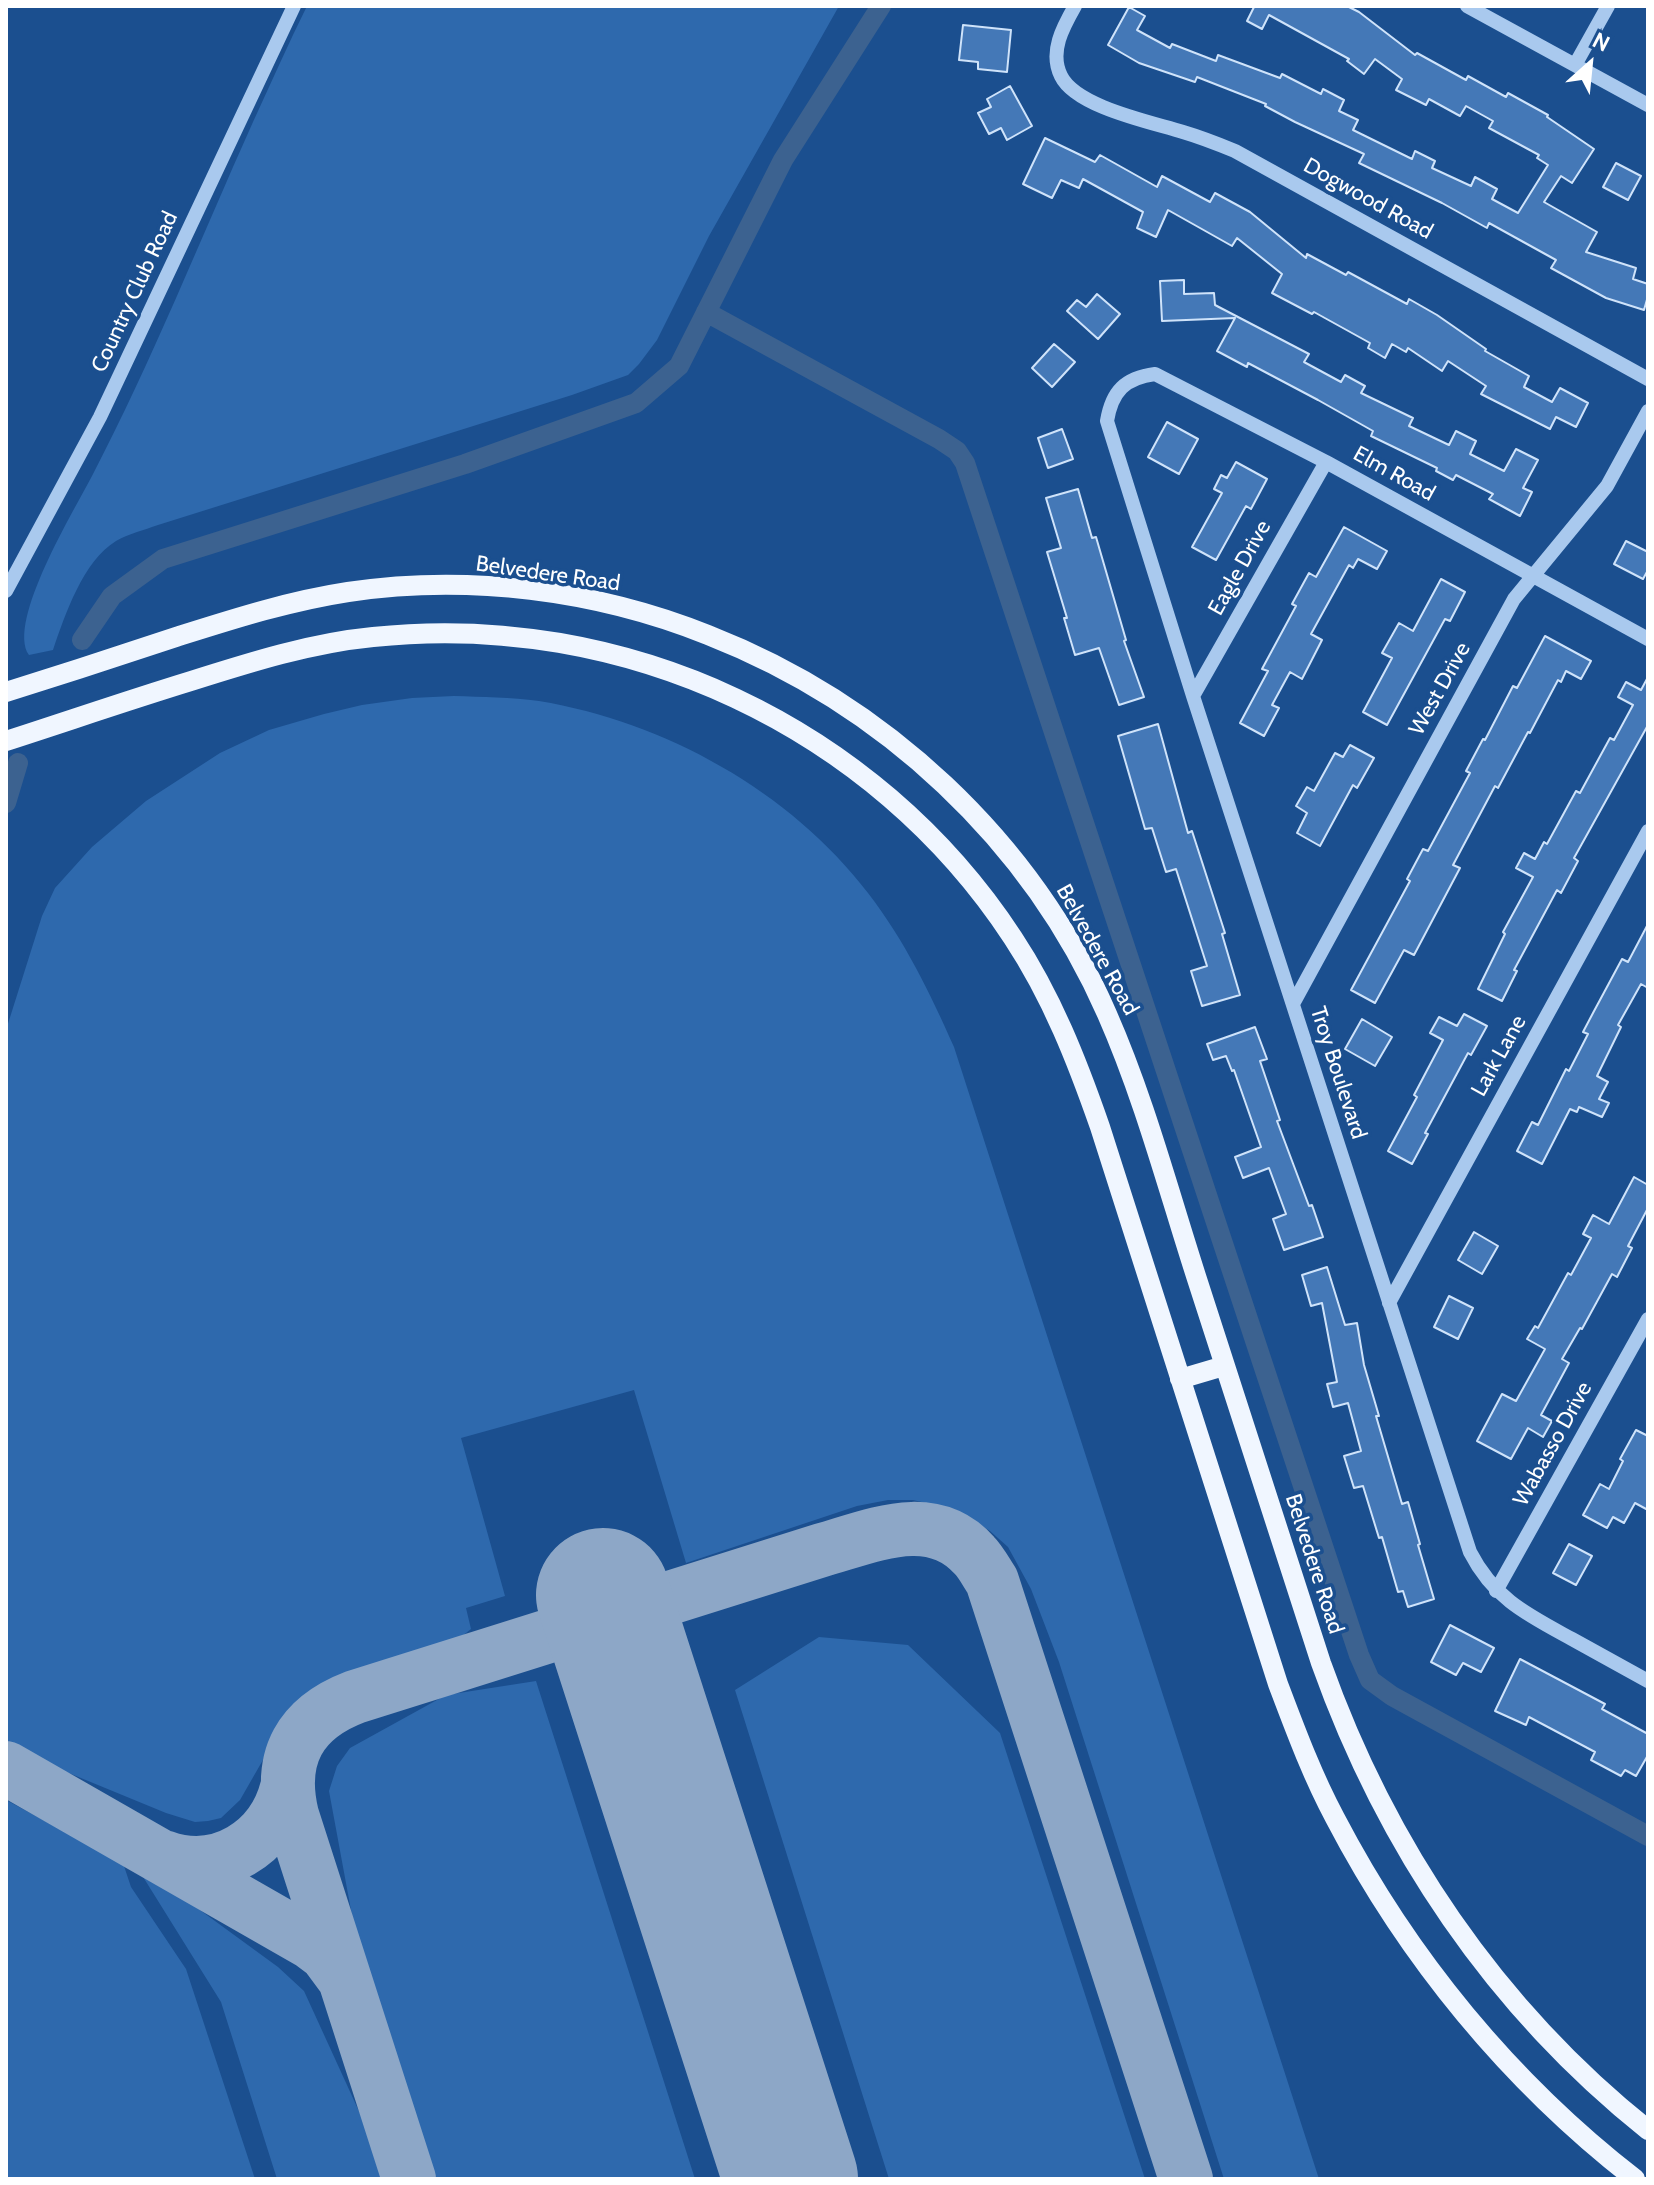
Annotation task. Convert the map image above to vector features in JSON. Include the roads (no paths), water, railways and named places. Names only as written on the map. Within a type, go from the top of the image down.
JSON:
[{"type":"main road","name":"Belvedere Road","points":[[6,692],[279,606],[350,592],[421,586],[528,590],[632,610],[732,644],[796,675],[858,714],[940,780],[1013,858],[1055,917],[1090,979],[1119,1044],[1333,1696],[1359,1760],[1392,1825],[1448,1916],[1498,1982],[1561,2052],[1648,2130]]},
{"type":"main road","points":[[6,741],[272,656],[338,641],[446,632],[517,636],[586,647],[704,683],[781,720],[870,780],[915,820],[970,880],[1019,947],[1076,1057],[1278,1684],[1318,1783],[1350,1846],[1408,1939],[1471,2022],[1544,2100],[1635,2179]]},
{"type":"main road","points":[[1180,1379],[1224,1366]]},
{"type":"street","name":"Country Club Road","points":[[6,591],[111,396],[294,6]]},
{"type":"street","name":"Dogwood Road","points":[[1075,6],[1062,30],[1057,62],[1061,76],[1082,97],[1115,112],[1235,151],[1648,379]]},
{"type":"street","points":[[1467,6],[1648,105]]},
{"type":"street","points":[[1575,65],[1608,6]]},
{"type":"street","name":"Elm Road","points":[[1117,393],[1140,376],[1155,374],[1326,462],[1648,639]]},
{"type":"street","name":"Troy Boulevard","points":[[1117,393],[1107,421],[1464,1538],[1477,1567],[1496,1591],[1521,1611],[1648,1681]]},
{"type":"street","name":"West Drive","points":[[1293,1004],[1514,599],[1607,486],[1648,411]]},
{"type":"street","name":"Eagle Drive","points":[[1193,696],[1326,462]]},
{"type":"street","name":"Lark Lane","points":[[1389,1303],[1648,831]]},
{"type":"street","name":"Wabasso Drive","points":[[1496,1591],[1648,1319]]},
{"type":"waterway","points":[[82,640],[112,596],[163,559],[465,464],[636,403],[679,366],[783,160],[881,6]]},
{"type":"waterway","points":[[706,312],[939,439],[957,451],[965,463],[1359,1655],[1370,1680],[1392,1696],[1648,1836]]},
{"type":"waterway","points":[[6,803],[18,763]]}]
